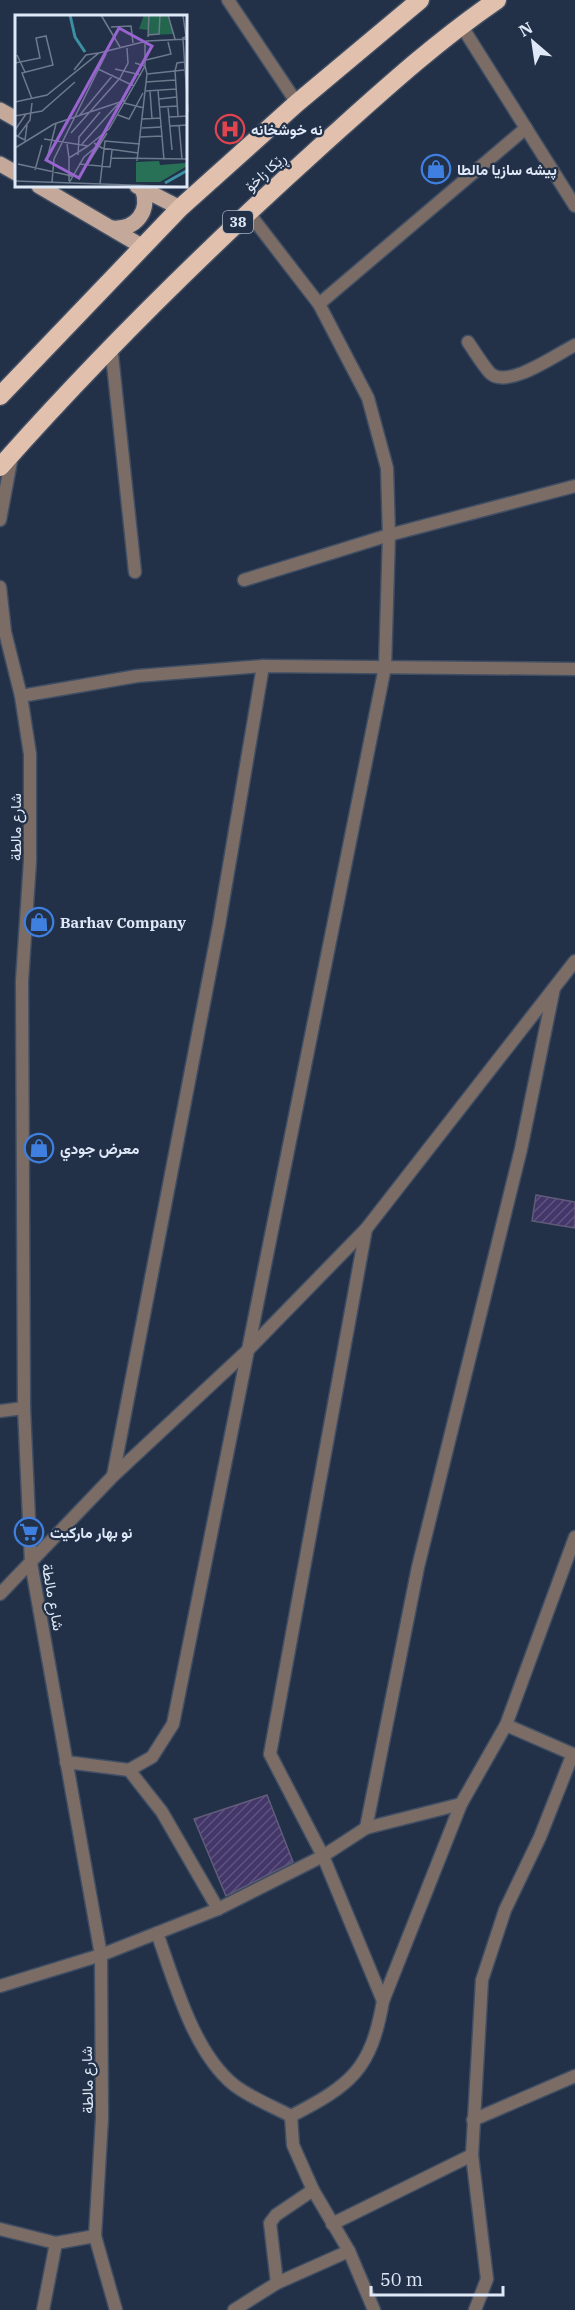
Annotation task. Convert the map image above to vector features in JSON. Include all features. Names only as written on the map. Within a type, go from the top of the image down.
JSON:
[{"type":"highway","name":"ڕێکا زاخۆ","points":[[0,396],[180,208],[297,103],[420,0]]},
{"type":"highway","name":"ڕێکا زاخۆ","points":[[6,460],[111,345],[248,212],[431,47],[497,0]]},
{"type":"main road","points":[[0,110],[15,118]]},
{"type":"main road","points":[[0,164],[15,172]]},
{"type":"main road","points":[[42,188],[143,247]]},
{"type":"main road","points":[[112,228],[121,229],[137,221],[145,206],[140,188]]},
{"type":"main road","points":[[142,188],[180,208]]},
{"type":"street","points":[[228,0],[297,103]]},
{"type":"street","points":[[461,25],[575,206]]},
{"type":"street","points":[[319,304],[526,129]]},
{"type":"street","points":[[66,1762],[129,1770],[152,1757],[173,1724],[385,667],[389,535],[387,468],[368,398],[319,304],[248,212]]},
{"type":"street","points":[[468,342],[491,374],[502,379],[516,376],[575,345]]},
{"type":"street","points":[[111,345],[135,572]]},
{"type":"street","points":[[0,520],[6,460]]},
{"type":"street","points":[[244,580],[389,535],[575,486]]},
{"type":"street","name":"شارع مالطة","points":[[0,587],[3,626],[21,696],[30,766],[30,861],[22,981],[24,1408],[31,1563],[101,1955],[102,2118],[95,2236],[116,2310]]},
{"type":"street","points":[[113,1476],[219,925],[263,666]]},
{"type":"street","points":[[21,696],[137,676],[263,666],[575,669]]},
{"type":"street","points":[[0,1594],[113,1476],[247,1351],[366,1228],[575,961]]},
{"type":"street","points":[[366,1828],[418,1567],[521,1149],[554,988]]},
{"type":"street","points":[[366,1228],[270,1754],[323,1856],[382,2001]]},
{"type":"street","points":[[0,1411],[24,1408]]},
{"type":"street","points":[[291,2116],[330,2096],[358,2072],[376,2036],[382,2001],[460,1804],[506,1725],[575,1537]]},
{"type":"street","points":[[475,2310],[487,2279],[472,2156],[482,1980],[505,1910],[540,1838],[574,1755],[506,1725]]},
{"type":"street","points":[[129,1770],[162,1812],[218,1909]]},
{"type":"street","points":[[0,1986],[101,1955],[218,1909],[323,1856],[366,1828],[460,1804]]},
{"type":"street","points":[[157,1933],[188,2021],[218,2069],[234,2084],[291,2116]]},
{"type":"street","points":[[473,2120],[575,2076]]},
{"type":"street","points":[[291,2116],[294,2145],[313,2190],[349,2251],[374,2310]]},
{"type":"street","points":[[332,2224],[472,2156]]},
{"type":"street","points":[[277,2283],[270,2223],[276,2215],[313,2190]]},
{"type":"street","points":[[0,2229],[57,2243],[95,2236]]},
{"type":"street","points":[[43,2310],[57,2243]]},
{"type":"street","points":[[234,2310],[277,2283],[349,2251]]},
{"type":"building","points":[[536,1195],[575,1202],[575,1228],[532,1221]]},
{"type":"building","points":[[267,1795],[293,1862],[226,1896],[194,1819]]},
{"type":"place","name":"نه خوشخانه","points":[[230,129]]},
{"type":"place","name":"پيشه سازيا مالطا","points":[[436,169]]},
{"type":"place","name":"Barhav Company","points":[[39,922]]},
{"type":"place","name":"معرض جودي","points":[[39,1148]]},
{"type":"place","name":"نو بهار ماركيت","points":[[29,1532]]}]
